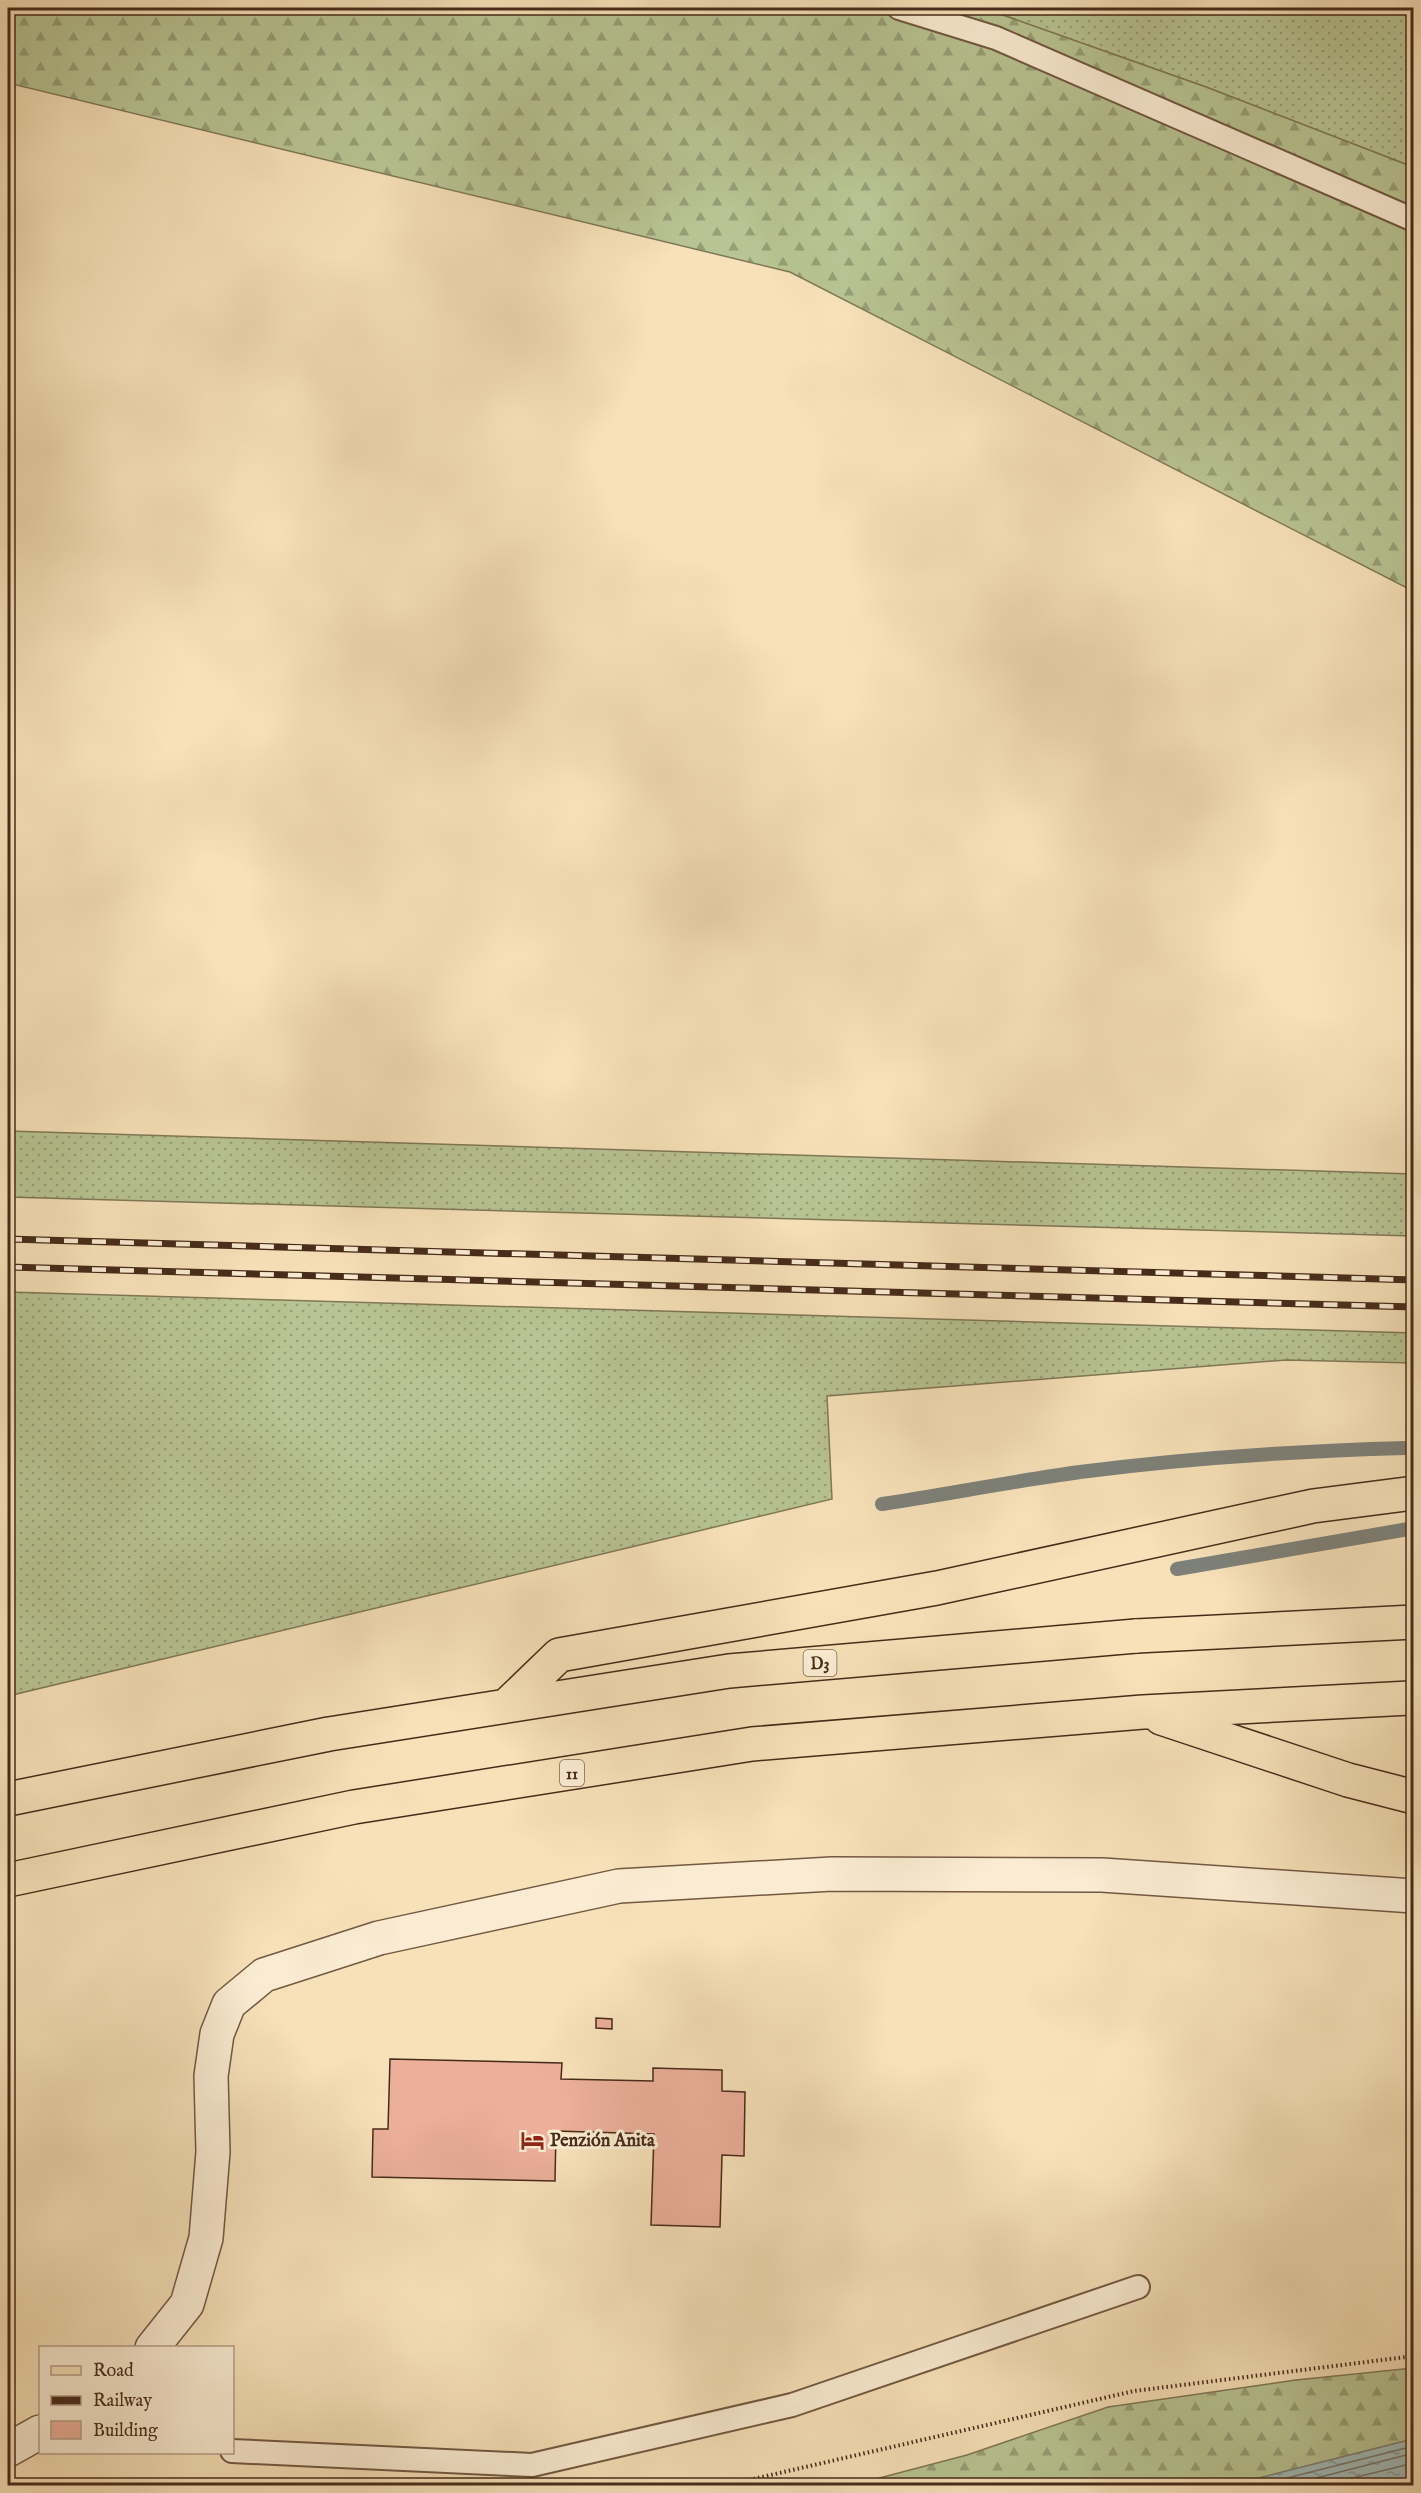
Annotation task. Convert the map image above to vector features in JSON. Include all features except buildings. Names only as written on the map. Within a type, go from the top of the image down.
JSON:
[{"type":"main road","points":[[8,1799],[329,1734],[506,1706],[559,1655],[937,1588],[1313,1506],[1413,1493]]},
{"type":"main road","name":"D3","points":[[506,1706],[729,1671],[1136,1636],[1413,1622]]},
{"type":"main road","points":[[1143,1712],[1412,1698]]},
{"type":"main road","points":[[1143,1712],[1348,1780],[1413,1797]]},
{"type":"main road","name":"11","points":[[8,1880],[354,1807],[752,1744],[1143,1712]]},
{"type":"street","points":[[154,2346],[187,2304],[206,2238],[213,2152],[211,2076],[217,2034],[229,2004],[264,1975],[379,1938],[618,1886],[832,1874],[1090,1875],[1413,1896]]},
{"type":"street","points":[[8,2450],[39,2433]]},
{"type":"lane","points":[[899,8],[996,38],[1413,220]]},
{"type":"lane","points":[[234,2451],[532,2465],[792,2406],[1138,2287]]},
{"type":"path","points":[[723,2486],[1134,2391],[1413,2356]]},
{"type":"green space","points":[[8,8],[983,8],[1206,87],[1413,167],[1413,591],[790,272],[8,83]]},
{"type":"green space","points":[[983,8],[1413,8],[1413,167],[1206,87]]},
{"type":"green space","points":[[8,1131],[1413,1174],[1413,1236],[8,1197]]},
{"type":"green space","points":[[8,1292],[1413,1333],[1413,1363],[1286,1360],[827,1396],[832,1499],[8,1696]]},
{"type":"green space","points":[[1413,2368],[1413,2439],[1232,2485],[849,2486],[967,2455],[1108,2407],[1296,2380]]},
{"type":"water","points":[[1413,2439],[1413,2485],[1232,2485]]},
{"type":"waterway","points":[[882,1504],[1121,1467],[1243,1456],[1406,1448]]},
{"type":"waterway","points":[[1177,1569],[1414,1528]]},
{"type":"railway","points":[[8,1239],[1414,1280]]},
{"type":"railway","points":[[8,1267],[1414,1307]]},
{"type":"place","name":"Penzión Anita","points":[[532,2140]]}]
